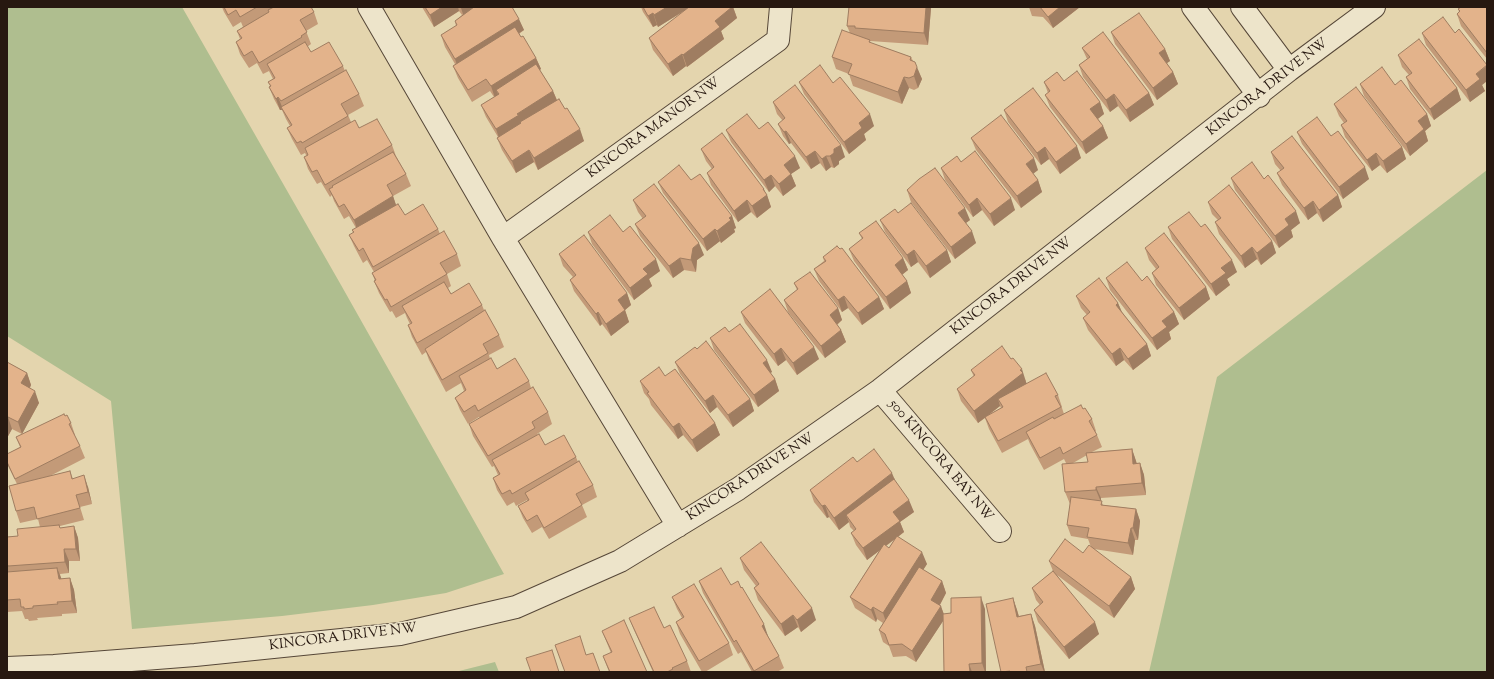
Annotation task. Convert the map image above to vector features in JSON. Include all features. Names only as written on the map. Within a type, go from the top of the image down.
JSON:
[{"type":"street","points":[[369,7],[504,238],[678,526]]},
{"type":"street","name":"KINCORA MANOR NW","points":[[504,238],[778,40],[781,7]]},
{"type":"street","points":[[1194,7],[1258,96]]},
{"type":"street","points":[[1242,7],[1289,70]]},
{"type":"street","name":"KINCORA DRIVE NW","points":[[7,668],[54,666],[195,655],[400,634],[516,607],[620,561],[738,490],[880,390],[1258,96],[1289,70],[1374,7]]},
{"type":"street","name":"500 KINCORA BAY NW","points":[[880,390],[1000,532]]},
{"type":"green space","points":[[7,7],[182,7],[504,574],[446,593],[373,605],[282,616],[132,629],[111,401],[7,336]]},
{"type":"green space","points":[[1487,170],[1487,672],[1149,672],[1217,377]]},
{"type":"green space","points":[[495,662],[499,672],[455,672]]},
{"type":"building","points":[[224,7],[257,7],[240,17],[236,10],[228,15]]},
{"type":"building","points":[[274,7],[311,7],[314,12],[300,20],[307,32],[301,36],[302,37],[259,63],[252,51],[244,56],[236,42],[242,38],[237,31],[269,12],[268,10]]},
{"type":"building","points":[[425,7],[442,7],[430,15]]},
{"type":"building","points":[[474,7],[512,7],[519,19],[455,59],[441,35],[457,25],[455,21]]},
{"type":"building","points":[[643,7],[667,7],[654,15],[653,13],[648,16]]},
{"type":"building","points":[[689,7],[732,7],[715,21],[720,27],[683,55],[682,54],[668,64],[649,38]]},
{"type":"building","points":[[849,7],[926,7],[924,33],[855,28],[855,26],[847,26]]},
{"type":"building","points":[[1040,7],[1060,7],[1048,17]]},
{"type":"building","points":[[1461,7],[1487,7],[1487,53],[1457,14],[1460,11],[1458,9]]},
{"type":"building","points":[[1139,13],[1165,49],[1159,53],[1173,72],[1153,88],[1111,32]]},
{"type":"building","points":[[1443,17],[1455,33],[1459,29],[1487,65],[1476,74],[1480,79],[1466,90],[1422,33]]},
{"type":"building","points":[[515,27],[521,37],[523,36],[536,58],[491,86],[486,79],[468,90],[453,66]]},
{"type":"building","points":[[842,30],[870,40],[869,42],[911,57],[910,60],[915,62],[917,67],[914,76],[909,78],[904,77],[898,92],[848,74],[852,64],[832,57]]},
{"type":"building","points":[[1103,32],[1149,93],[1126,110],[1114,94],[1106,100],[1079,65],[1090,57],[1082,48]]},
{"type":"building","points":[[1419,39],[1457,88],[1430,109],[1406,77],[1412,73],[1398,55]]},
{"type":"building","points":[[305,42],[311,52],[329,42],[343,66],[281,101],[278,97],[276,99],[269,87],[271,86],[268,82],[275,78],[267,64]]},
{"type":"building","points":[[536,64],[553,91],[496,129],[481,105],[499,94],[496,90]]},
{"type":"building","points":[[820,65],[833,83],[840,77],[870,114],[859,123],[862,128],[844,142],[799,82]]},
{"type":"building","points":[[1382,67],[1395,85],[1401,80],[1427,114],[1418,121],[1424,129],[1406,144],[1360,84]]},
{"type":"building","points":[[346,70],[359,94],[341,104],[348,116],[302,143],[301,141],[297,143],[287,128],[292,125],[281,107]]},
{"type":"building","points":[[1077,71],[1100,102],[1090,109],[1103,126],[1082,142],[1045,95],[1050,91],[1044,82],[1057,72],[1064,81]]},
{"type":"building","points":[[795,85],[841,145],[834,149],[834,153],[830,156],[826,156],[822,159],[815,151],[806,157],[786,131],[784,132],[778,124],[785,118],[773,102]]},
{"type":"building","points":[[1356,87],[1402,147],[1383,161],[1376,153],[1367,160],[1341,125],[1347,121],[1334,104]]},
{"type":"building","points":[[1033,88],[1077,146],[1056,162],[1045,147],[1037,153],[1004,110]]},
{"type":"building","points":[[559,99],[565,109],[567,108],[580,129],[534,158],[529,150],[512,161],[497,138],[521,123],[520,122]]},
{"type":"building","points":[[747,114],[759,129],[768,122],[795,156],[784,165],[791,174],[779,184],[771,175],[764,180],[726,130]]},
{"type":"building","points":[[1001,115],[1034,158],[1026,164],[1038,180],[1017,196],[971,138]]},
{"type":"building","points":[[1317,117],[1331,136],[1338,131],[1365,167],[1339,187],[1297,132]]},
{"type":"building","points":[[377,119],[392,145],[325,185],[317,170],[312,172],[304,157],[308,155],[305,148],[355,120],[359,128]]},
{"type":"building","points":[[722,133],[767,195],[752,206],[747,200],[734,211],[707,173],[714,167],[701,149]]},
{"type":"building","points":[[1292,136],[1338,195],[1319,210],[1313,201],[1304,208],[1277,173],[1284,168],[1271,152]]},
{"type":"building","points":[[975,151],[1011,198],[990,214],[977,198],[969,205],[941,168],[957,156],[961,162]]},
{"type":"building","points":[[393,152],[406,174],[387,185],[393,196],[354,220],[344,204],[339,207],[329,189]]},
{"type":"building","points":[[1252,162],[1264,179],[1268,175],[1296,211],[1285,219],[1289,225],[1275,236],[1231,178]]},
{"type":"building","points":[[679,165],[691,180],[700,174],[732,216],[729,218],[731,220],[717,231],[715,229],[703,239],[658,182]]},
{"type":"building","points":[[935,168],[965,208],[958,213],[972,231],[951,247],[907,190],[919,179]]},
{"type":"building","points":[[654,184],[699,243],[693,248],[691,260],[680,258],[669,266],[635,224],[646,216],[633,200]]},
{"type":"building","points":[[1229,185],[1272,241],[1257,253],[1252,247],[1241,256],[1215,222],[1221,218],[1208,202]]},
{"type":"building","points":[[911,203],[947,250],[926,266],[914,250],[907,255],[880,220],[895,209],[898,213]]},
{"type":"building","points":[[398,204],[405,215],[423,204],[438,229],[373,267],[363,248],[359,251],[349,235],[354,232],[352,230]]},
{"type":"building","points":[[1189,212],[1201,227],[1205,224],[1232,260],[1221,268],[1226,273],[1211,284],[1168,227]]},
{"type":"building","points":[[610,215],[623,232],[630,226],[656,259],[643,269],[648,274],[630,288],[588,232]]},
{"type":"building","points":[[876,221],[903,258],[895,265],[907,281],[886,297],[849,249],[863,238],[859,233]]},
{"type":"building","points":[[444,231],[457,254],[440,263],[447,274],[391,307],[374,281],[376,280],[372,273]]},
{"type":"building","points":[[1164,233],[1206,287],[1179,308],[1152,273],[1159,267],[1145,248]]},
{"type":"building","points":[[584,235],[627,293],[618,300],[625,310],[606,324],[598,312],[596,314],[570,280],[576,275],[559,254]]},
{"type":"building","points":[[837,246],[840,249],[842,248],[879,297],[858,313],[844,296],[838,300],[814,269],[826,261],[823,257]]},
{"type":"building","points":[[1127,262],[1142,281],[1147,276],[1174,312],[1162,321],[1167,327],[1152,338],[1106,278]]},
{"type":"building","points":[[810,272],[838,308],[830,315],[841,330],[821,346],[784,300],[798,289],[794,283]]},
{"type":"building","points":[[1099,278],[1118,303],[1116,305],[1147,344],[1128,359],[1120,348],[1112,354],[1083,318],[1090,312],[1076,296]]},
{"type":"building","points":[[444,282],[451,294],[469,283],[482,305],[417,343],[408,325],[412,323],[402,306]]},
{"type":"building","points":[[770,289],[814,347],[793,363],[781,348],[774,354],[741,312]]},
{"type":"building","points":[[485,310],[499,335],[483,344],[488,353],[442,380],[425,349]]},
{"type":"building","points":[[740,324],[767,360],[763,363],[775,379],[754,395],[710,338],[725,327],[729,332]]},
{"type":"building","points":[[706,341],[750,399],[728,415],[713,395],[705,401],[675,362],[695,347],[697,349]]},
{"type":"building","points":[[1002,346],[1011,359],[1013,358],[1022,369],[1020,370],[1023,373],[974,411],[957,389],[975,375],[971,370]]},
{"type":"building","points":[[491,358],[497,369],[515,358],[529,381],[478,411],[475,405],[464,412],[455,398],[466,390],[459,376]]},
{"type":"building","points":[[7,362],[27,373],[21,383],[35,391],[18,422],[8,417],[7,418]]},
{"type":"building","points":[[659,367],[665,376],[675,369],[715,423],[692,440],[679,423],[673,427],[647,393],[649,392],[640,381]]},
{"type":"building","points":[[1046,373],[1058,395],[1055,396],[1061,407],[998,441],[985,417],[1003,407],[998,399]]},
{"type":"building","points":[[533,387],[548,412],[532,422],[535,428],[488,456],[469,424]]},
{"type":"building","points":[[1081,405],[1083,409],[1085,408],[1092,419],[1089,421],[1097,435],[1063,454],[1060,447],[1040,458],[1026,432],[1053,417],[1054,419]]},
{"type":"building","points":[[64,414],[65,416],[67,415],[71,423],[69,424],[80,446],[15,479],[7,462],[7,454],[21,447],[16,437]]},
{"type":"building","points":[[539,434],[545,445],[564,435],[576,457],[512,494],[510,490],[502,494],[493,478],[500,474],[492,460]]},
{"type":"building","points":[[874,449],[892,473],[834,518],[825,505],[822,506],[810,490],[853,457],[857,462]]},
{"type":"building","points":[[1132,449],[1133,464],[1140,463],[1142,483],[1096,487],[1096,490],[1065,492],[1062,464],[1088,462],[1086,453]]},
{"type":"building","points":[[579,461],[593,485],[576,494],[582,505],[544,528],[537,515],[527,521],[518,506],[529,500],[525,493]]},
{"type":"building","points":[[70,471],[72,479],[84,475],[88,492],[76,495],[80,508],[37,519],[34,507],[16,511],[9,486]]},
{"type":"building","points":[[894,479],[909,500],[893,512],[900,521],[863,548],[851,533],[856,529],[846,515]]},
{"type":"building","points":[[1071,497],[1102,501],[1101,505],[1136,509],[1133,528],[1131,528],[1128,543],[1087,537],[1089,528],[1067,525]]},
{"type":"building","points":[[59,525],[60,528],[74,526],[76,549],[64,549],[65,562],[8,566],[7,537],[18,536],[17,529]]},
{"type":"building","points":[[897,536],[922,552],[883,613],[873,607],[871,610],[850,597],[884,544],[889,548]]},
{"type":"building","points":[[1065,539],[1083,553],[1089,545],[1131,577],[1109,606],[1049,561]]},
{"type":"building","points":[[761,542],[812,608],[797,620],[793,615],[781,624],[754,588],[759,584],[740,558]]},
{"type":"building","points":[[919,567],[942,581],[931,600],[941,606],[912,651],[902,644],[889,645],[885,634],[879,630]]},
{"type":"building","points":[[57,568],[59,579],[70,578],[72,601],[33,606],[33,608],[24,609],[24,607],[21,607],[20,599],[7,600],[7,572]]},
{"type":"building","points":[[721,568],[731,585],[738,581],[741,588],[742,587],[764,624],[762,626],[779,656],[754,671],[736,640],[734,642],[699,581]]},
{"type":"building","points":[[1053,571],[1095,622],[1064,647],[1034,610],[1043,602],[1032,588]]},
{"type":"building","points":[[694,584],[729,643],[699,661],[676,622],[684,617],[672,597]]},
{"type":"building","points":[[981,597],[982,663],[969,664],[970,672],[944,672],[943,614],[951,613],[951,598]]},
{"type":"building","points":[[1013,598],[1017,617],[1031,614],[1041,664],[1026,667],[1027,672],[1001,672],[986,604]]},
{"type":"building","points":[[654,607],[664,628],[670,625],[687,661],[667,672],[654,672],[629,618]]},
{"type":"building","points":[[624,620],[647,672],[610,672],[603,656],[612,652],[602,631]]},
{"type":"building","points":[[580,636],[586,655],[593,653],[600,672],[565,672],[555,645]]},
{"type":"building","points":[[552,650],[559,672],[531,672],[526,658]]}]
